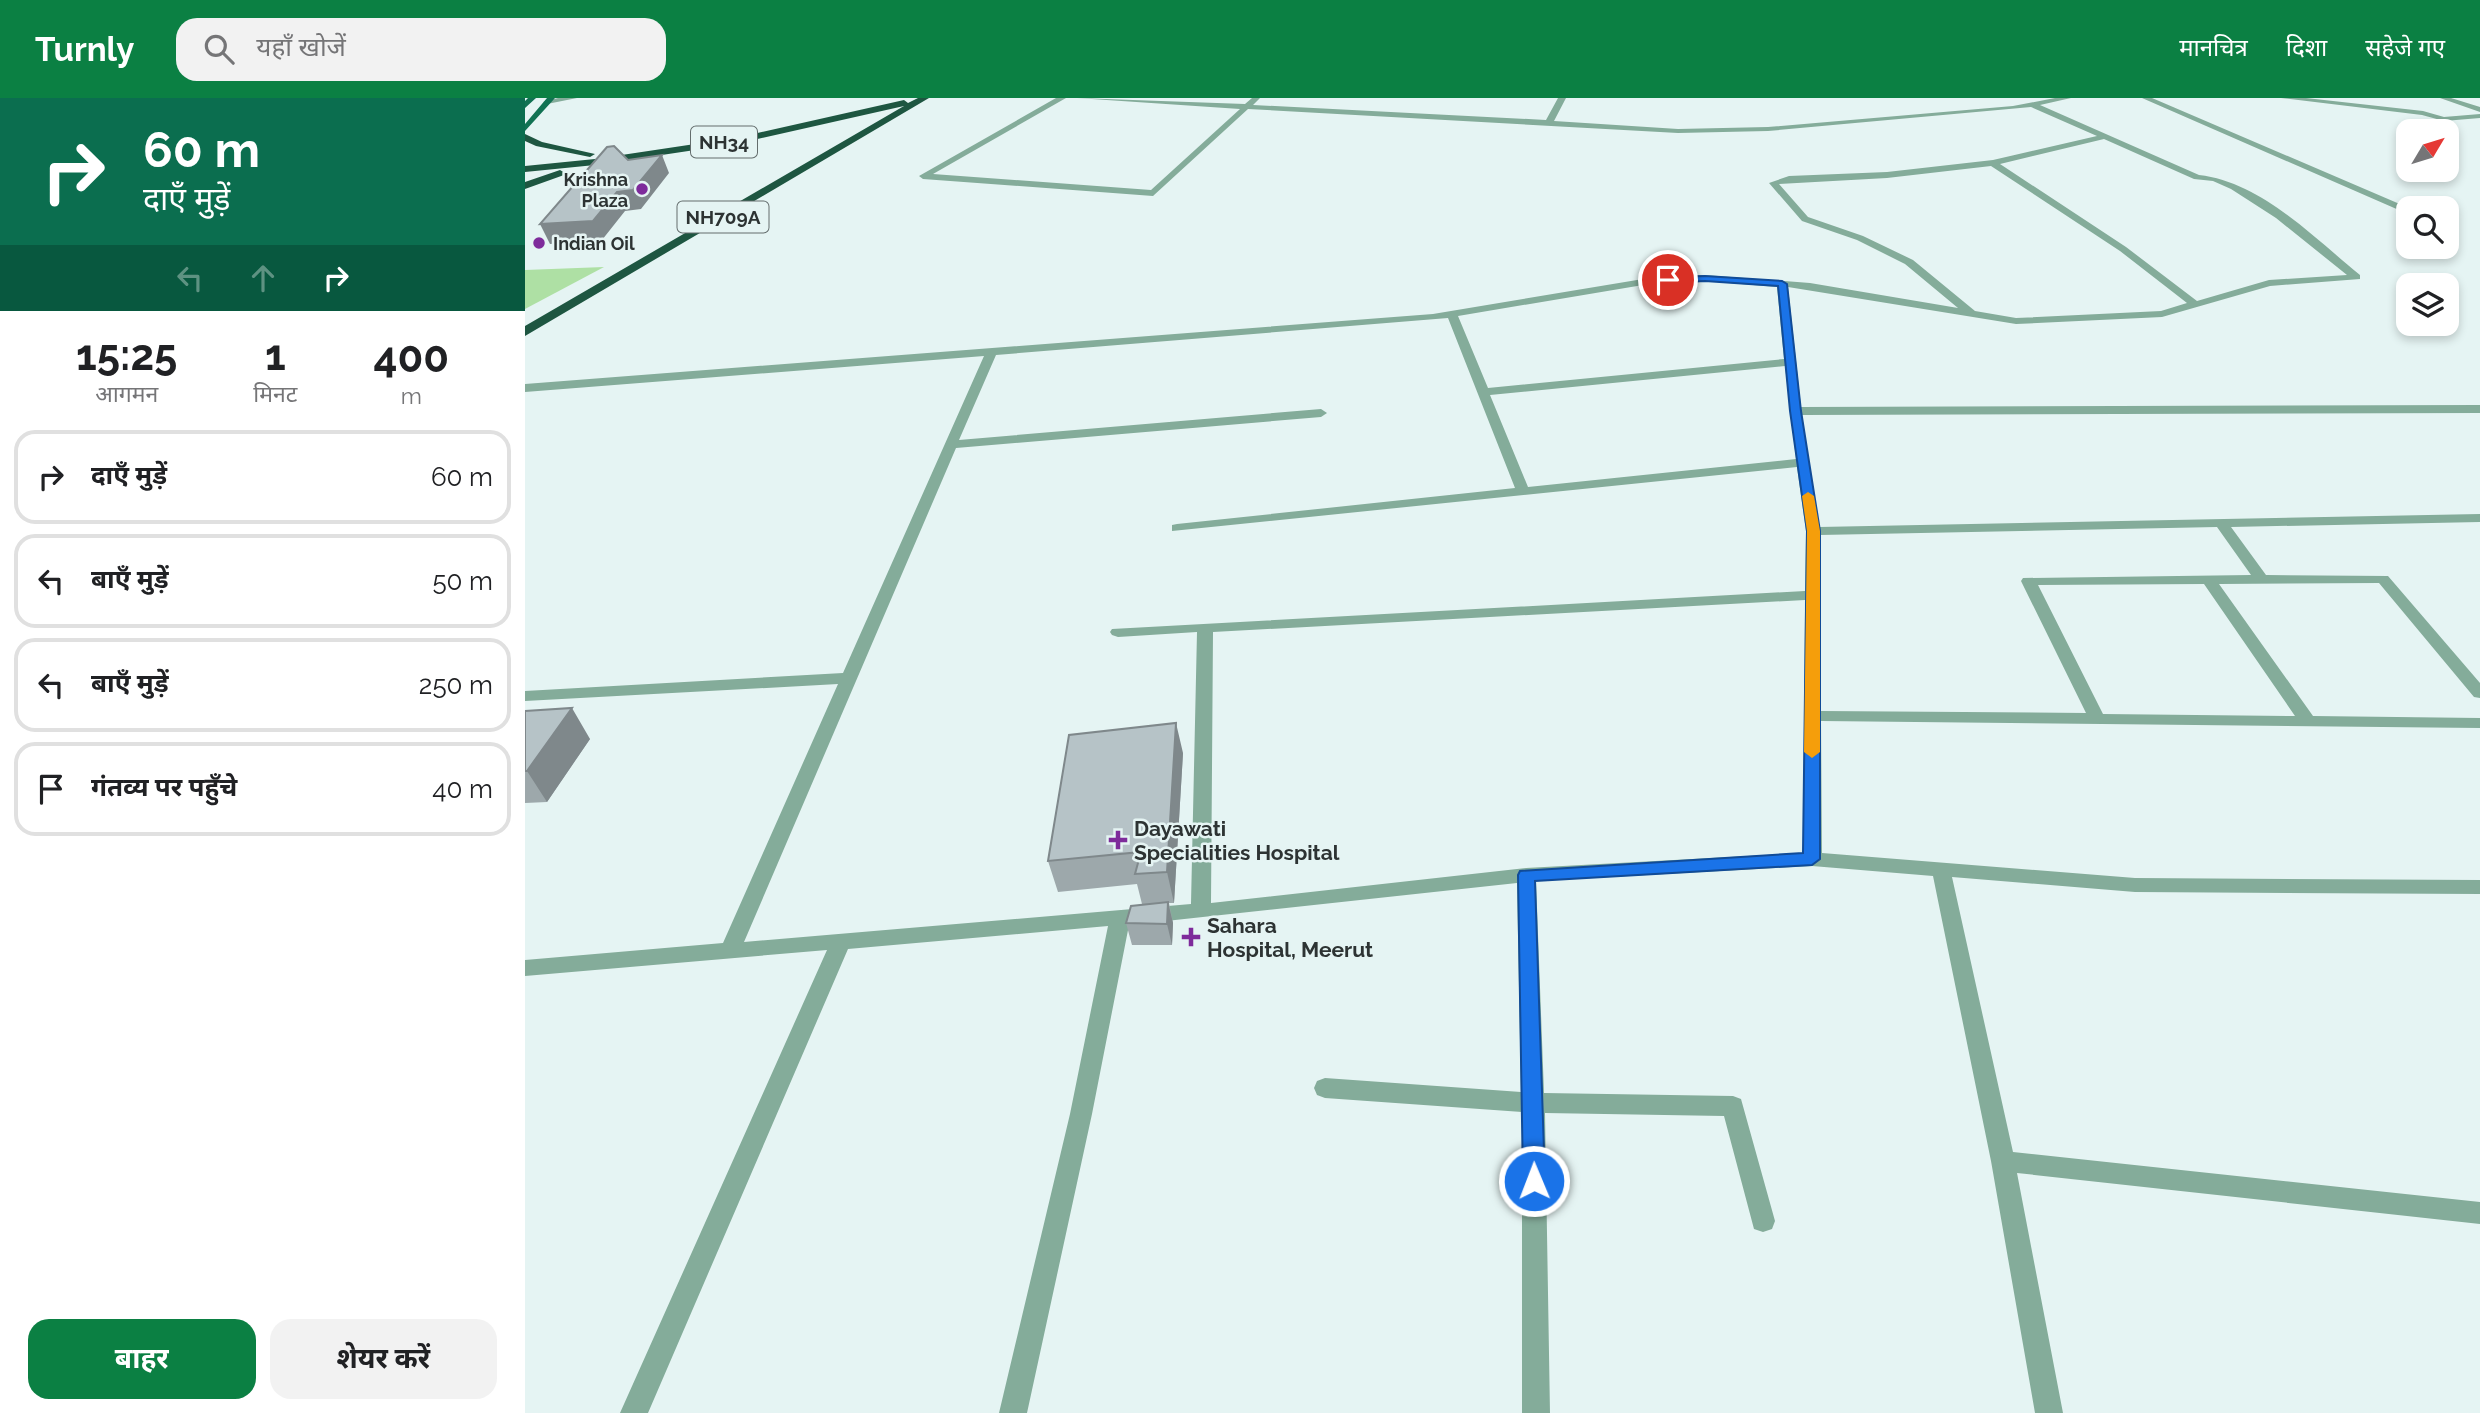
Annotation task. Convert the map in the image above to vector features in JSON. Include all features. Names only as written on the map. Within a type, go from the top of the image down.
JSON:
[{"type":"highway","name":"NH34","points":[[525,169],[734,141],[905,100],[922,99]]},
{"type":"highway","name":"NH709A","points":[[525,332],[922,99]]},
{"type":"highway","name":"NH709A","points":[[525,321],[905,100]]},
{"type":"highway","points":[[525,137],[539,144],[596,158]]},
{"type":"highway","name":"NH34","points":[[525,163],[596,158]]},
{"type":"highway","points":[[525,186],[596,158]]},
{"type":"highway","points":[[692,226],[705,227]]},
{"type":"main road","points":[[525,106],[532,98]]},
{"type":"main road","points":[[525,129],[549,100]]},
{"type":"street","points":[[549,100],[573,98]]},
{"type":"street","points":[[1062,98],[923,176],[1153,193],[1256,98]]},
{"type":"street","points":[[1081,98],[1678,131],[1768,129],[2014,108],[2067,98]]},
{"type":"street","points":[[1549,123],[1562,98]]},
{"type":"street","points":[[2011,98],[2014,108]]},
{"type":"street","points":[[2146,98],[2396,206]]},
{"type":"street","points":[[2285,98],[2423,113],[2444,119],[2480,116]]},
{"type":"street","points":[[2444,98],[2480,110]]},
{"type":"street","points":[[525,388],[1452,314],[1649,281],[1705,278],[1809,286],[2016,321],[2162,314],[2269,283],[2356,277],[2269,206],[2209,176],[2197,177],[2033,105]]},
{"type":"street","points":[[1971,313],[1909,261],[1860,238],[1805,219],[1773,183],[1789,179],[1887,175],[1993,163],[2107,136]]},
{"type":"street","points":[[1993,163],[2123,249],[2196,304]]},
{"type":"street","points":[[1782,284],[1795,411],[1813,531],[1812,859]]},
{"type":"street","points":[[1452,314],[1523,492]]},
{"type":"street","points":[[730,951],[992,350]]},
{"type":"street","points":[[1484,392],[1790,362]]},
{"type":"street","points":[[1795,411],[2480,409]]},
{"type":"street","points":[[951,445],[1321,413]]},
{"type":"street","points":[[1177,528],[1803,462]]},
{"type":"street","points":[[1813,531],[2480,518]]},
{"type":"street","points":[[2220,522],[2262,580]]},
{"type":"street","points":[[2096,718],[2028,581],[2383,579],[2480,693]]},
{"type":"street","points":[[2208,580],[2307,720]]},
{"type":"street","points":[[1118,632],[1813,595]]},
{"type":"street","points":[[1201,911],[1205,627]]},
{"type":"street","points":[[525,696],[849,678]]},
{"type":"street","points":[[1813,716],[2480,723]]},
{"type":"street","points":[[525,968],[1201,911],[1526,875],[1812,859],[2135,885],[2480,887]]},
{"type":"street","points":[[1941,870],[2003,1161],[2049,1413]]},
{"type":"street","points":[[1526,875],[1533,1103],[1536,1413]]},
{"type":"street","points":[[1013,1413],[1081,1114],[1120,918]]},
{"type":"street","points":[[633,1413],[841,941]]},
{"type":"street","points":[[1325,1088],[1533,1103],[1733,1106],[1763,1221]]},
{"type":"street","points":[[2003,1161],[2480,1213]]},
{"type":"green space","points":[[604,267],[525,309],[525,270]]},
{"type":"building","points":[[614,146],[628,160],[662,155],[633,190],[617,192],[593,221],[540,224],[607,147]]},
{"type":"building","points":[[572,708],[527,771],[525,771],[525,711]]},
{"type":"building","points":[[1176,723],[1167,872],[1135,874],[1141,852],[1048,861],[1069,735]]},
{"type":"building","points":[[1168,902],[1167,924],[1126,923],[1131,906]]},
{"type":"slow traffic","points":[[1808,496],[1813,531],[1812,752]]},
{"type":"place","name":"Krishna Plaza","points":[[642,189]]},
{"type":"place","name":"Indian Oil","points":[[539,243]]},
{"type":"place","name":"Dayawati Specialities Hospital","points":[[1118,840]]},
{"type":"place","name":"Sahara Hospital, Meerut","points":[[1191,937]]},
{"type":"route","points":[[1534,1181],[1526,875],[1812,859],[1813,531],[1795,411],[1782,284],[1705,278],[1668,280]]}]
